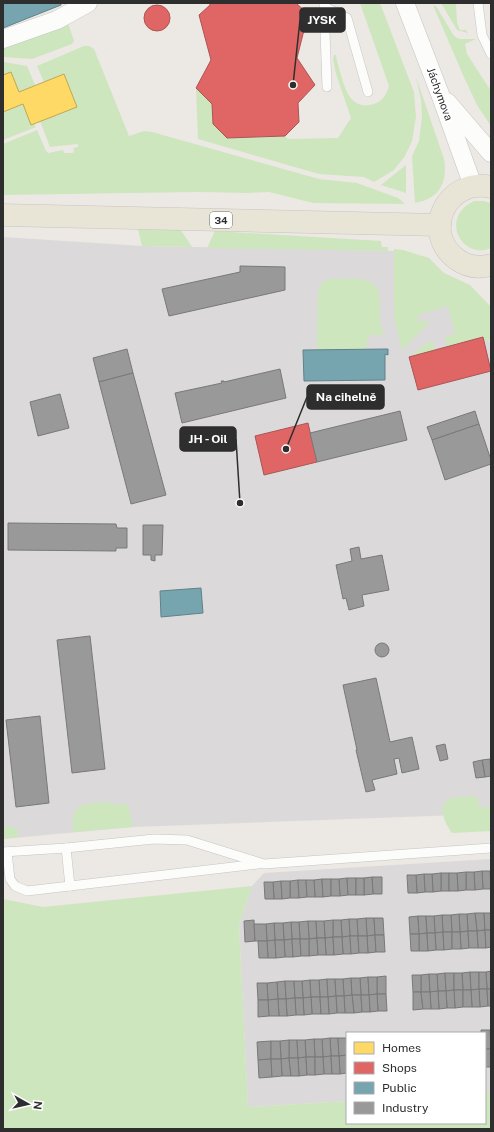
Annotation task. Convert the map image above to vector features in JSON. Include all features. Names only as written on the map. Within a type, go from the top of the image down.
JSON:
[{"type":"main road","points":[[482,186],[460,191],[450,200],[442,211],[440,225],[441,236],[446,247],[453,256],[463,263],[474,267],[486,267],[491,265]]},
{"type":"main road","name":"34","points":[[3,215],[440,225]]},
{"type":"street","points":[[3,39],[56,20],[88,3]]},
{"type":"street","name":"Jáchymova","points":[[405,3],[440,94],[482,186]]},
{"type":"street","points":[[440,94],[491,153]]},
{"type":"lane","points":[[478,3],[482,35],[491,54]]},
{"type":"lane","points":[[325,5],[327,87]]},
{"type":"lane","points":[[325,5],[347,18],[368,92]]},
{"type":"lane","points":[[264,864],[187,840],[154,839],[66,848],[5,852],[10,879],[15,886],[27,891],[264,864],[491,848]]},
{"type":"lane","points":[[66,848],[70,886]]},
{"type":"shaded area","points":[[3,237],[142,246],[395,251],[461,290],[491,345],[491,806],[458,815],[133,827],[3,839]]},
{"type":"shaded area","points":[[491,859],[491,1092],[486,1092],[486,1032],[346,1032],[346,1101],[248,1107],[239,925],[252,886],[264,873]]},
{"type":"green space","points":[[360,3],[380,3],[414,92],[416,117],[412,141],[405,156],[394,170],[374,182],[364,177],[319,174],[198,139],[196,88],[212,104],[213,124],[227,138],[285,136],[288,139],[338,138],[351,118],[336,74],[333,59],[334,55],[336,55],[346,90],[356,103],[367,105],[377,103],[384,97],[389,86]]},
{"type":"green space","points":[[441,3],[456,3],[457,23],[460,30],[466,30],[468,33],[457,30]]},
{"type":"green space","points":[[433,5],[436,6],[454,36],[459,39],[476,39],[465,44],[467,54],[491,91],[491,126],[477,105]]},
{"type":"green space","points":[[67,20],[74,41],[72,44],[32,59],[3,57],[3,46]]},
{"type":"green space","points":[[84,46],[89,46],[94,49],[129,136],[144,131],[152,132],[319,179],[357,183],[398,198],[405,204],[313,203],[269,192],[3,195],[3,144],[37,130],[48,153],[63,150],[64,153],[73,153],[73,148],[78,147],[78,144],[50,147],[40,121],[64,74],[44,82],[37,66]]},
{"type":"green space","points":[[4,62],[27,66],[35,85],[19,92],[11,72],[3,75]]},
{"type":"green space","points":[[416,77],[444,159],[445,175],[436,194],[423,201],[415,203],[412,156],[419,141],[422,117],[421,100]]},
{"type":"green space","points":[[23,104],[36,127],[3,140],[3,112]]},
{"type":"green space","points":[[406,165],[406,193],[381,185]]},
{"type":"green space","points":[[474,201],[491,203],[491,248],[481,250],[471,249],[458,236],[456,227],[458,217],[463,208]]},
{"type":"green space","points":[[138,229],[180,229],[192,247],[142,246]]},
{"type":"green space","points":[[215,231],[381,241],[382,247],[388,247],[388,251],[207,248]]},
{"type":"green space","points":[[394,249],[403,250],[429,258],[444,273],[470,285],[491,307],[491,340],[484,342],[483,337],[447,347],[445,337],[455,334],[448,306],[418,315],[419,322],[429,321],[429,323],[402,350],[394,317]]},
{"type":"green space","points":[[330,279],[354,279],[368,281],[377,288],[379,292],[380,320],[384,335],[370,335],[365,349],[317,350],[318,293],[322,284]]},
{"type":"green space","points":[[430,341],[433,343],[435,350],[409,357]]},
{"type":"green space","points":[[477,796],[480,808],[491,806],[491,831],[452,833],[444,819],[444,804],[452,798]]},
{"type":"green space","points":[[107,802],[117,805],[128,804],[133,827],[73,832],[73,822],[76,810],[91,803]]},
{"type":"green space","points":[[12,826],[18,830],[18,837],[3,839],[3,827]]},
{"type":"green space","points":[[252,886],[239,925],[248,1107],[346,1101],[346,1124],[486,1124],[486,1092],[491,1092],[491,1129],[3,1129],[3,899],[43,907]]},
{"type":"building: Homes","points":[[11,72],[19,92],[64,74],[77,107],[31,125],[23,104],[3,112],[3,75]]},
{"type":"building: Shops","points":[[210,3],[296,3],[308,14],[297,58],[315,85],[298,103],[299,122],[285,136],[227,138],[213,124],[212,104],[196,88],[211,60],[199,15],[210,5]]},
{"type":"building: Shops","points":[[157,5],[166,9],[170,18],[166,27],[157,31],[148,27],[144,18],[148,9]]},
{"type":"building: Shops","points":[[483,337],[491,371],[418,390],[409,357]]},
{"type":"building: Shops","points":[[308,423],[317,462],[264,475],[255,436]]},
{"type":"building: Public","points":[[3,3],[61,3],[61,5],[3,28]]},
{"type":"building: Public","points":[[388,349],[388,355],[385,354],[385,380],[304,381],[303,350]]},
{"type":"building: Public","points":[[201,588],[203,613],[161,617],[160,591]]},
{"type":"building: Industry","points":[[240,266],[285,267],[285,290],[169,316],[162,289],[240,272]]},
{"type":"building: Industry","points":[[127,349],[133,373],[99,382],[93,358]]},
{"type":"building: Industry","points":[[280,369],[286,398],[182,423],[175,393],[222,383],[221,381],[224,382]]},
{"type":"building: Industry","points":[[133,373],[166,495],[131,504],[99,382]]},
{"type":"building: Industry","points":[[60,394],[69,428],[38,436],[30,402]]},
{"type":"building: Industry","points":[[400,411],[407,440],[317,462],[310,433]]},
{"type":"building: Industry","points":[[475,411],[479,424],[432,440],[427,427]]},
{"type":"building: Industry","points":[[479,424],[491,464],[445,480],[432,440]]},
{"type":"building: Industry","points":[[8,523],[116,524],[117,528],[127,528],[127,548],[116,548],[116,551],[8,550]]},
{"type":"building: Industry","points":[[143,525],[163,525],[162,555],[155,555],[155,561],[151,560],[151,555],[143,555]]},
{"type":"building: Industry","points":[[359,547],[361,559],[382,555],[389,590],[362,595],[364,606],[349,610],[346,598],[343,599],[336,565],[352,561],[350,549]]},
{"type":"building: Industry","points":[[90,636],[105,769],[72,773],[57,640]]},
{"type":"building: Industry","points":[[382,643],[387,645],[389,650],[387,655],[382,657],[377,655],[375,650],[377,645]]},
{"type":"building: Industry","points":[[376,678],[390,742],[412,737],[419,769],[402,773],[399,758],[394,759],[397,774],[372,780],[375,790],[366,792],[343,685]]},
{"type":"building: Industry","points":[[40,716],[49,803],[16,807],[6,720]]},
{"type":"building: Industry","points":[[445,744],[448,759],[440,761],[436,746]]},
{"type":"building: Industry","points":[[490,759],[491,776],[485,777],[482,760]]},
{"type":"building: Industry","points":[[482,760],[485,777],[476,778],[473,762]]},
{"type":"building: Industry","points":[[482,871],[490,871],[491,889],[483,889]]},
{"type":"building: Industry","points":[[482,871],[483,889],[475,890],[474,872]]},
{"type":"building: Industry","points":[[466,872],[474,872],[475,890],[466,890]]},
{"type":"building: Industry","points":[[466,872],[466,890],[458,891],[457,873]]},
{"type":"building: Industry","points":[[441,873],[449,873],[449,891],[441,891]]},
{"type":"building: Industry","points":[[441,873],[441,891],[433,892],[432,874]]},
{"type":"building: Industry","points":[[449,873],[457,873],[458,891],[449,891]]},
{"type":"building: Industry","points":[[424,874],[432,874],[433,892],[425,892]]},
{"type":"building: Industry","points":[[424,874],[425,892],[417,893],[416,875]]},
{"type":"building: Industry","points":[[407,875],[416,875],[417,893],[408,893]]},
{"type":"building: Industry","points":[[372,877],[382,877],[382,894],[373,894]]},
{"type":"building: Industry","points":[[372,877],[373,894],[364,895],[364,878]]},
{"type":"building: Industry","points":[[347,878],[348,895],[340,896],[339,879]]},
{"type":"building: Industry","points":[[347,878],[356,878],[356,895],[348,895]]},
{"type":"building: Industry","points":[[356,878],[364,878],[364,895],[356,895]]},
{"type":"building: Industry","points":[[322,879],[323,897],[315,897],[314,880]]},
{"type":"building: Industry","points":[[322,879],[331,879],[331,896],[323,897]]},
{"type":"building: Industry","points":[[331,879],[339,879],[340,896],[331,896]]},
{"type":"building: Industry","points":[[298,880],[299,898],[290,898],[290,881]]},
{"type":"building: Industry","points":[[298,880],[306,880],[307,897],[299,898]]},
{"type":"building: Industry","points":[[306,880],[314,880],[315,897],[307,897]]},
{"type":"building: Industry","points":[[281,881],[282,899],[274,899],[273,882]]},
{"type":"building: Industry","points":[[281,881],[290,881],[290,898],[282,899]]},
{"type":"building: Industry","points":[[264,882],[273,882],[274,899],[265,899]]},
{"type":"building: Industry","points":[[475,913],[484,913],[485,930],[477,931]]},
{"type":"building: Industry","points":[[475,913],[477,931],[468,931],[467,914]]},
{"type":"building: Industry","points":[[484,913],[491,913],[491,930],[485,930]]},
{"type":"building: Industry","points":[[459,914],[467,914],[468,931],[460,932]]},
{"type":"building: Industry","points":[[459,914],[460,932],[452,932],[451,915]]},
{"type":"building: Industry","points":[[442,915],[451,915],[452,932],[443,932]]},
{"type":"building: Industry","points":[[442,915],[443,932],[435,933],[434,916]]},
{"type":"building: Industry","points":[[418,916],[419,934],[410,934],[409,917]]},
{"type":"building: Industry","points":[[418,916],[426,916],[427,933],[419,934]]},
{"type":"building: Industry","points":[[426,916],[434,916],[435,933],[427,933]]},
{"type":"building: Industry","points":[[366,918],[374,918],[375,935],[367,936]]},
{"type":"building: Industry","points":[[366,918],[367,936],[358,936],[357,919]]},
{"type":"building: Industry","points":[[374,918],[383,918],[384,935],[375,935]]},
{"type":"building: Industry","points":[[349,919],[357,919],[358,936],[350,936]]},
{"type":"building: Industry","points":[[349,919],[350,936],[342,937],[341,920]]},
{"type":"building: Industry","points":[[254,920],[255,941],[245,942],[244,921]]},
{"type":"building: Industry","points":[[333,920],[341,920],[342,937],[333,937]]},
{"type":"building: Industry","points":[[333,920],[333,937],[325,938],[324,921]]},
{"type":"building: Industry","points":[[308,921],[316,921],[317,938],[309,939]]},
{"type":"building: Industry","points":[[308,921],[309,939],[300,939],[299,922]]},
{"type":"building: Industry","points":[[316,921],[324,921],[325,938],[317,938]]},
{"type":"building: Industry","points":[[291,922],[299,922],[300,939],[292,939]]},
{"type":"building: Industry","points":[[291,922],[292,939],[284,940],[283,923]]},
{"type":"building: Industry","points":[[274,923],[283,923],[284,940],[275,940]]},
{"type":"building: Industry","points":[[274,923],[275,940],[267,941],[266,924]]},
{"type":"building: Industry","points":[[254,924],[266,924],[267,941],[255,941]]},
{"type":"building: Industry","points":[[485,930],[486,948],[478,948],[477,931]]},
{"type":"building: Industry","points":[[485,930],[491,930],[491,947],[486,948]]},
{"type":"building: Industry","points":[[468,931],[469,948],[461,949],[460,932]]},
{"type":"building: Industry","points":[[468,931],[477,931],[478,948],[469,948]]},
{"type":"building: Industry","points":[[443,932],[444,950],[436,950],[435,933]]},
{"type":"building: Industry","points":[[443,932],[452,932],[452,949],[444,950]]},
{"type":"building: Industry","points":[[452,932],[460,932],[461,949],[452,949]]},
{"type":"building: Industry","points":[[427,933],[428,951],[419,951],[419,934]]},
{"type":"building: Industry","points":[[427,933],[435,933],[436,950],[428,951]]},
{"type":"building: Industry","points":[[410,934],[419,934],[419,951],[411,951]]},
{"type":"building: Industry","points":[[375,935],[376,952],[368,953],[367,936]]},
{"type":"building: Industry","points":[[375,935],[384,935],[385,952],[376,952]]},
{"type":"building: Industry","points":[[350,936],[351,954],[343,954],[342,937]]},
{"type":"building: Industry","points":[[350,936],[358,936],[359,953],[351,954]]},
{"type":"building: Industry","points":[[358,936],[367,936],[368,953],[359,953]]},
{"type":"building: Industry","points":[[333,937],[334,955],[326,955],[325,938]]},
{"type":"building: Industry","points":[[333,937],[342,937],[343,954],[334,955]]},
{"type":"building: Industry","points":[[317,938],[318,955],[309,956],[309,939]]},
{"type":"building: Industry","points":[[317,938],[325,938],[326,955],[318,955]]},
{"type":"building: Industry","points":[[292,939],[293,957],[285,957],[284,940]]},
{"type":"building: Industry","points":[[292,939],[300,939],[301,956],[293,957]]},
{"type":"building: Industry","points":[[300,939],[309,939],[309,956],[301,956]]},
{"type":"building: Industry","points":[[275,940],[276,958],[268,958],[267,941]]},
{"type":"building: Industry","points":[[275,940],[284,940],[285,957],[276,958]]},
{"type":"building: Industry","points":[[258,941],[267,941],[268,958],[259,958]]},
{"type":"building: Industry","points":[[491,971],[491,989],[487,989],[486,972]]},
{"type":"building: Industry","points":[[470,972],[471,990],[463,990],[462,973]]},
{"type":"building: Industry","points":[[470,972],[479,972],[479,989],[471,990]]},
{"type":"building: Industry","points":[[479,972],[486,972],[487,989],[479,989]]},
{"type":"building: Industry","points":[[445,973],[446,991],[438,991],[437,974]]},
{"type":"building: Industry","points":[[445,973],[454,973],[454,990],[446,991]]},
{"type":"building: Industry","points":[[454,973],[462,973],[463,990],[454,990]]},
{"type":"building: Industry","points":[[429,974],[430,992],[421,992],[421,975]]},
{"type":"building: Industry","points":[[429,974],[437,974],[438,991],[430,992]]},
{"type":"building: Industry","points":[[412,975],[421,975],[421,992],[413,992]]},
{"type":"building: Industry","points":[[386,976],[386,994],[377,994],[377,977]]},
{"type":"building: Industry","points":[[368,977],[369,995],[361,995],[360,978]]},
{"type":"building: Industry","points":[[368,977],[377,977],[377,994],[369,995]]},
{"type":"building: Industry","points":[[351,978],[352,995],[344,996],[343,979]]},
{"type":"building: Industry","points":[[351,978],[360,978],[361,995],[352,995]]},
{"type":"building: Industry","points":[[327,979],[328,997],[320,997],[319,980]]},
{"type":"building: Industry","points":[[327,979],[335,979],[336,996],[328,997]]},
{"type":"building: Industry","points":[[335,979],[343,979],[344,996],[336,996]]},
{"type":"building: Industry","points":[[310,980],[311,997],[303,998],[302,981]]},
{"type":"building: Industry","points":[[310,980],[319,980],[320,997],[311,997]]},
{"type":"building: Industry","points":[[285,981],[286,999],[278,999],[277,982]]},
{"type":"building: Industry","points":[[285,981],[294,981],[295,998],[286,999]]},
{"type":"building: Industry","points":[[294,981],[302,981],[303,998],[295,998]]},
{"type":"building: Industry","points":[[277,982],[278,999],[268,1000],[267,983]]},
{"type":"building: Industry","points":[[257,983],[267,983],[268,1000],[258,1000]]},
{"type":"building: Industry","points":[[479,989],[487,989],[488,1006],[480,1007]]},
{"type":"building: Industry","points":[[479,989],[480,1007],[472,1007],[471,990]]},
{"type":"building: Industry","points":[[487,989],[491,989],[491,1006],[488,1006]]},
{"type":"building: Industry","points":[[454,990],[463,990],[463,1007],[455,1008]]},
{"type":"building: Industry","points":[[454,990],[455,1008],[447,1008],[446,991]]},
{"type":"building: Industry","points":[[463,990],[471,990],[472,1007],[463,1007]]},
{"type":"building: Industry","points":[[438,991],[446,991],[447,1008],[439,1009]]},
{"type":"building: Industry","points":[[438,991],[439,1009],[431,1009],[430,992]]},
{"type":"building: Industry","points":[[413,992],[421,992],[423,1009],[413,1010]]},
{"type":"building: Industry","points":[[421,992],[430,992],[431,1009],[423,1009]]},
{"type":"building: Industry","points":[[377,994],[386,994],[387,1011],[378,1011]]},
{"type":"building: Industry","points":[[377,994],[378,1011],[370,1012],[369,995]]},
{"type":"building: Industry","points":[[352,995],[361,995],[362,1012],[354,1013]]},
{"type":"building: Industry","points":[[352,995],[354,1013],[345,1013],[344,996]]},
{"type":"building: Industry","points":[[361,995],[369,995],[370,1012],[362,1012]]},
{"type":"building: Industry","points":[[336,996],[344,996],[345,1013],[337,1013]]},
{"type":"building: Industry","points":[[336,996],[337,1013],[329,1014],[328,997]]},
{"type":"building: Industry","points":[[311,997],[320,997],[321,1014],[312,1014]]},
{"type":"building: Industry","points":[[311,997],[312,1014],[304,1015],[303,998]]},
{"type":"building: Industry","points":[[320,997],[328,997],[329,1014],[321,1014]]},
{"type":"building: Industry","points":[[295,998],[303,998],[304,1015],[296,1015]]},
{"type":"building: Industry","points":[[295,998],[296,1015],[287,1016],[286,999]]},
{"type":"building: Industry","points":[[278,999],[286,999],[287,1016],[279,1016]]},
{"type":"building: Industry","points":[[278,999],[279,1016],[269,1016],[268,1000]]},
{"type":"building: Industry","points":[[258,1000],[268,1000],[269,1016],[258,1017]]},
{"type":"building: Industry","points":[[481,1030],[490,1030],[491,1049],[486,1049],[486,1032],[481,1032]]},
{"type":"building: Industry","points":[[330,1038],[338,1038],[339,1056],[331,1056]]},
{"type":"building: Industry","points":[[330,1038],[331,1056],[323,1057],[322,1039]]},
{"type":"building: Industry","points":[[338,1038],[346,1038],[346,1055],[339,1056]]},
{"type":"building: Industry","points":[[314,1039],[322,1039],[323,1057],[315,1057]]},
{"type":"building: Industry","points":[[314,1039],[315,1057],[306,1057],[305,1040]]},
{"type":"building: Industry","points":[[289,1040],[297,1040],[298,1058],[289,1058]]},
{"type":"building: Industry","points":[[289,1040],[289,1058],[281,1059],[280,1041]]},
{"type":"building: Industry","points":[[297,1040],[305,1040],[306,1057],[298,1058]]},
{"type":"building: Industry","points":[[271,1041],[271,1059],[258,1060],[257,1042]]},
{"type":"building: Industry","points":[[271,1041],[280,1041],[281,1059],[271,1059]]},
{"type":"building: Industry","points":[[486,1049],[491,1049],[491,1067],[486,1067]]},
{"type":"building: Industry","points":[[346,1055],[346,1073],[340,1074],[339,1056]]},
{"type":"building: Industry","points":[[331,1056],[332,1074],[324,1074],[323,1057]]},
{"type":"building: Industry","points":[[331,1056],[339,1056],[340,1074],[332,1074]]},
{"type":"building: Industry","points":[[306,1057],[307,1075],[299,1076],[298,1058]]},
{"type":"building: Industry","points":[[306,1057],[315,1057],[315,1075],[307,1075]]},
{"type":"building: Industry","points":[[315,1057],[323,1057],[324,1074],[315,1075]]},
{"type":"building: Industry","points":[[289,1058],[291,1076],[282,1076],[281,1059]]},
{"type":"building: Industry","points":[[289,1058],[298,1058],[299,1076],[291,1076]]},
{"type":"building: Industry","points":[[271,1059],[272,1077],[259,1078],[258,1060]]},
{"type":"building: Industry","points":[[271,1059],[281,1059],[282,1076],[272,1077]]},
{"type":"place","name":"JYSK","points":[[293,85]]},
{"type":"place","name":"Na cihelně","points":[[286,449]]},
{"type":"place","name":"JH - Oil","points":[[240,503]]}]
